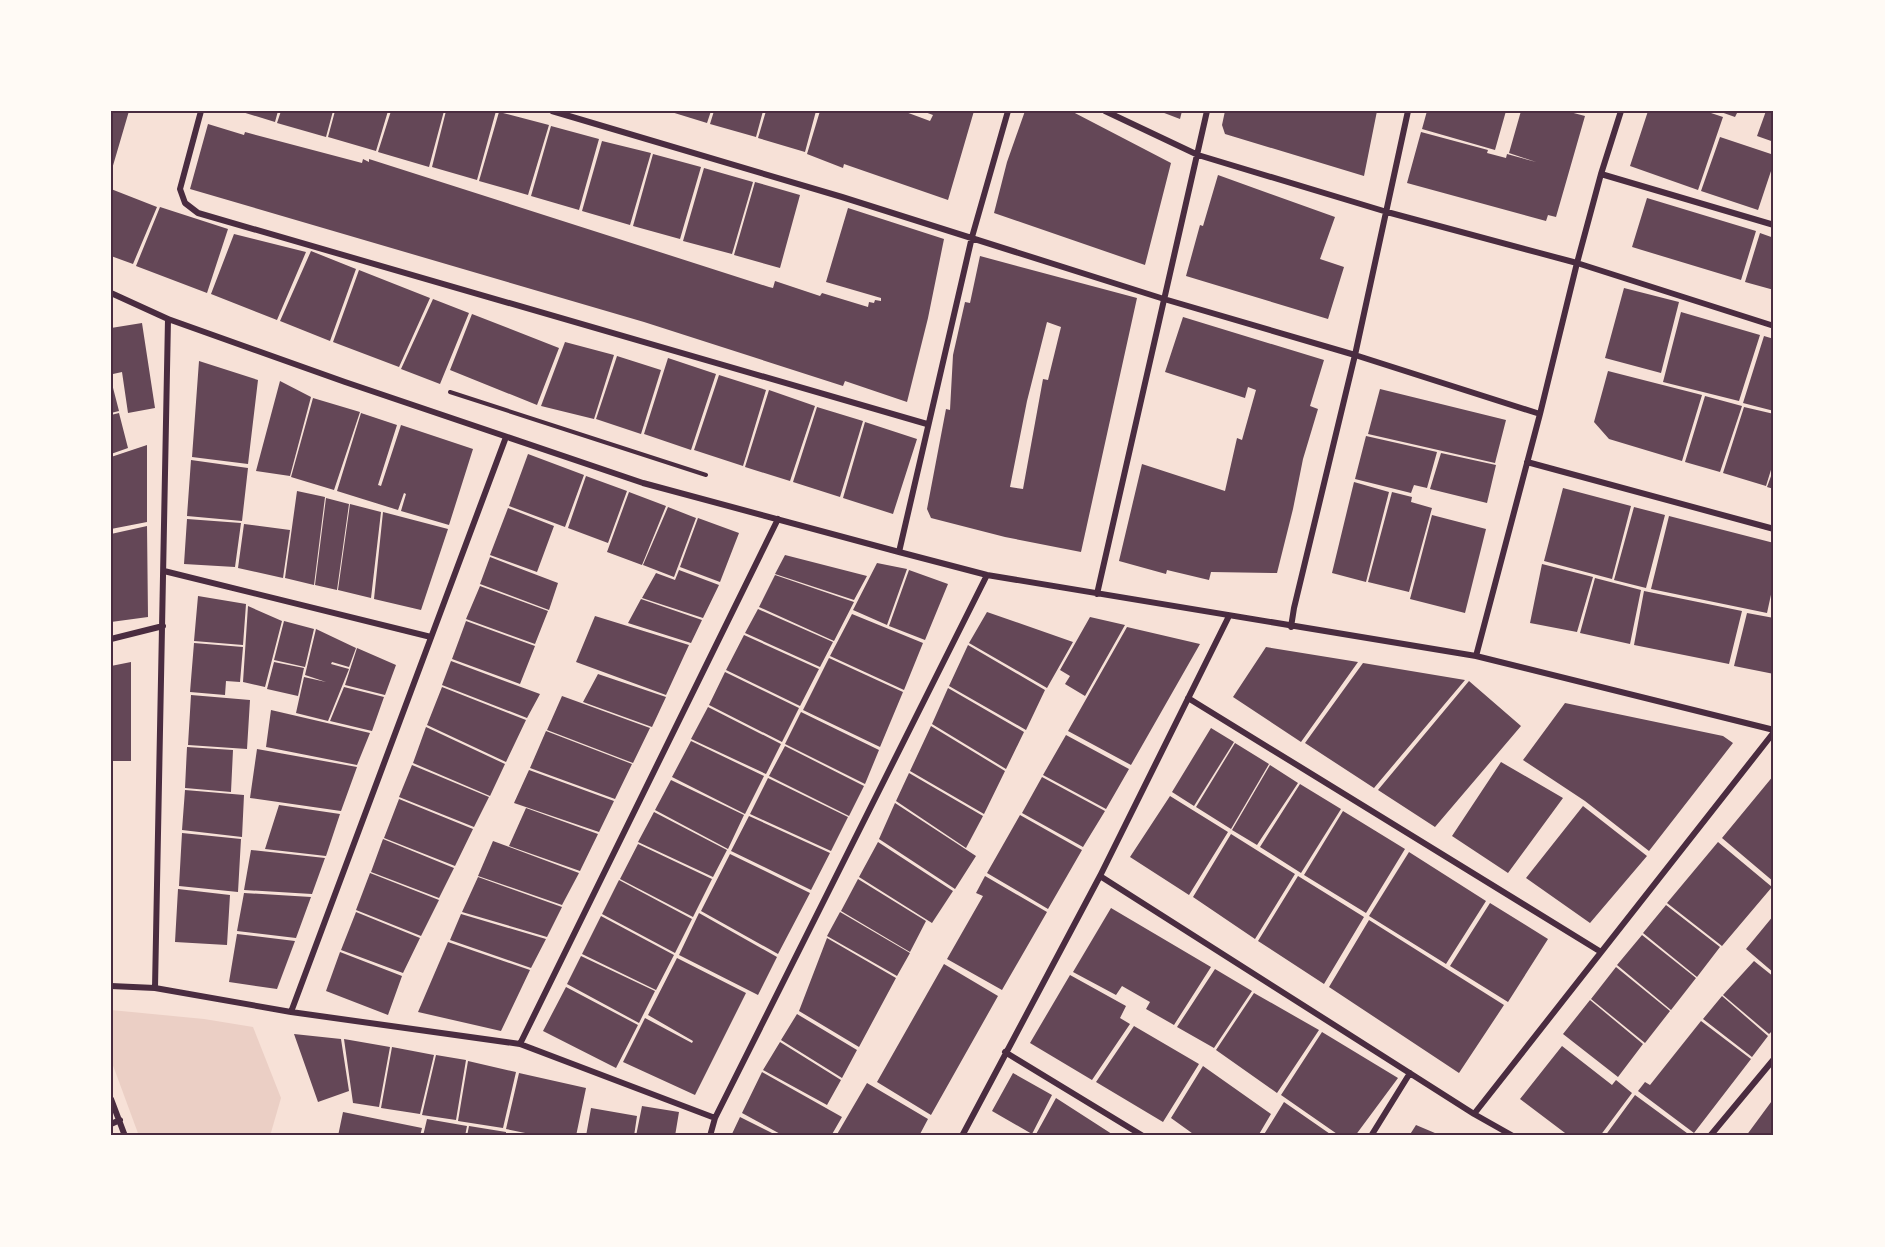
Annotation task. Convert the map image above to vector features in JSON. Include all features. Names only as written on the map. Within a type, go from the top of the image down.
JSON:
[{"type":"street","points":[[201,111],[180,189],[185,203],[198,213],[927,424]]},
{"type":"street","points":[[552,111],[972,237],[1164,299],[1355,355],[1540,414]]},
{"type":"street","points":[[899,552],[972,237],[1008,111]]},
{"type":"street","points":[[1105,111],[1198,155],[1387,212],[1577,263],[1774,326]]},
{"type":"street","points":[[1097,594],[1208,111]]},
{"type":"street","points":[[1291,627],[1296,597],[1355,355],[1408,111]]},
{"type":"street","points":[[1476,656],[1577,263],[1621,111]]},
{"type":"street","points":[[1601,174],[1774,225]]},
{"type":"street","points":[[111,293],[168,319],[643,483],[899,552],[987,575],[1476,656],[1774,731],[1474,1114]]},
{"type":"street","points":[[155,988],[168,319]]},
{"type":"street","points":[[291,1012],[506,436]]},
{"type":"street","points":[[1527,462],[1774,529]]},
{"type":"street","points":[[520,1044],[778,519]]},
{"type":"street","points":[[164,572],[431,636]]},
{"type":"street","points":[[710,1136],[716,1118],[987,575]]},
{"type":"street","points":[[962,1136],[1100,876],[1229,616]]},
{"type":"street","points":[[111,639],[163,626]]},
{"type":"street","points":[[1188,698],[1601,952]]},
{"type":"street","points":[[1100,876],[1474,1114],[1513,1136]]},
{"type":"street","points":[[111,986],[155,988],[291,1012],[520,1044],[716,1118]]},
{"type":"street","points":[[1005,1052],[1143,1136]]},
{"type":"street","points":[[1710,1136],[1774,1059]]},
{"type":"street","points":[[1371,1136],[1410,1073]]},
{"type":"street","points":[[111,1099],[125,1136]]},
{"type":"street","points":[[111,1124],[120,1120]]},
{"type":"path","points":[[450,392],[707,476]]},
{"type":"shaded area","points":[[111,1010],[204,1019],[253,1027],[281,1098],[270,1136],[139,1136],[111,1060]]},
{"type":"building","points":[[111,111],[129,111],[112,169],[111,169]]},
{"type":"building","points":[[239,111],[278,111],[275,122]]},
{"type":"building","points":[[281,111],[333,111],[326,137],[277,123]]},
{"type":"building","points":[[335,111],[388,111],[376,151],[328,137]]},
{"type":"building","points":[[391,111],[444,111],[429,167],[378,152]]},
{"type":"building","points":[[446,111],[496,111],[477,180],[432,167]]},
{"type":"building","points":[[668,111],[711,111],[707,123]]},
{"type":"building","points":[[714,111],[763,111],[756,137],[710,124]]},
{"type":"building","points":[[766,111],[816,111],[805,152],[758,138]]},
{"type":"building","points":[[820,111],[903,111],[930,121],[933,115],[922,111],[974,111],[948,200],[844,164],[843,168],[807,154]]},
{"type":"building","points":[[1025,111],[1071,111],[1171,163],[1145,265],[994,213],[1007,162]]},
{"type":"building","points":[[1159,111],[1182,111],[1180,119]]},
{"type":"building","points":[[1225,111],[1301,111],[1309,113],[1310,111],[1377,111],[1364,176],[1225,134],[1222,125]]},
{"type":"building","points":[[1427,111],[1506,111],[1495,150],[1422,129]]},
{"type":"building","points":[[1521,111],[1566,111],[1585,116],[1556,217],[1548,215],[1546,221],[1407,183],[1421,132],[1488,150],[1487,153],[1506,158],[1507,154],[1536,162],[1509,153]]},
{"type":"building","points":[[1648,111],[1705,111],[1723,117],[1698,190],[1630,166]]},
{"type":"building","points":[[1718,111],[1738,111],[1735,117]]},
{"type":"building","points":[[1766,111],[1774,111],[1774,142],[1757,136]]},
{"type":"building","points":[[499,112],[549,125],[528,195],[479,181]]},
{"type":"building","points":[[208,124],[244,135],[245,132],[362,163],[363,159],[369,162],[369,159],[769,287],[773,288],[775,281],[820,296],[822,293],[868,307],[869,302],[881,301],[881,298],[826,282],[848,208],[944,239],[928,318],[907,402],[845,381],[843,386],[644,322],[190,189]]},
{"type":"building","points":[[551,126],[599,139],[579,210],[531,196]]},
{"type":"building","points":[[1720,137],[1774,155],[1774,162],[1758,210],[1701,191]]},
{"type":"building","points":[[602,141],[651,153],[630,225],[582,211]]},
{"type":"building","points":[[653,154],[701,167],[680,239],[633,226]]},
{"type":"building","points":[[704,168],[753,182],[732,254],[683,241]]},
{"type":"building","points":[[1218,175],[1335,217],[1320,259],[1344,267],[1328,319],[1186,276],[1200,225],[1203,226]]},
{"type":"building","points":[[755,182],[800,195],[780,268],[734,255]]},
{"type":"building","points":[[111,189],[157,207],[133,264],[111,256]]},
{"type":"building","points":[[1647,198],[1756,231],[1741,280],[1632,247]]},
{"type":"building","points":[[160,207],[228,229],[207,293],[136,266]]},
{"type":"building","points":[[1760,233],[1774,238],[1774,290],[1745,282]]},
{"type":"building","points":[[234,234],[306,252],[277,320],[211,294]]},
{"type":"building","points":[[311,251],[356,269],[330,341],[280,321]]},
{"type":"building","points":[[980,256],[1137,298],[1081,552],[1005,537],[931,518],[927,509],[946,409],[950,410],[953,355],[965,302],[970,303]],"holes":[[[1047,322],[1061,327],[1048,380],[1043,379],[1023,489],[1010,487],[1027,401]]]},
{"type":"building","points":[[359,270],[430,298],[399,367],[333,342]]},
{"type":"building","points":[[1624,288],[1679,302],[1661,373],[1605,358]]},
{"type":"building","points":[[433,299],[469,313],[440,384],[401,369]]},
{"type":"building","points":[[1681,312],[1760,335],[1739,401],[1663,382]]},
{"type":"building","points":[[472,314],[559,348],[537,405],[450,370]]},
{"type":"building","points":[[1183,317],[1324,360],[1310,406],[1318,409],[1303,459],[1277,573],[1211,572],[1209,580],[1167,570],[1166,574],[1119,561],[1142,464],[1225,491],[1237,438],[1242,440],[1256,390],[1248,387],[1245,398],[1165,372]]},
{"type":"building","points":[[142,323],[155,408],[128,413],[122,372],[113,374],[111,328]]},
{"type":"building","points":[[1764,336],[1774,339],[1774,411],[1743,403]]},
{"type":"building","points":[[565,342],[614,355],[594,419],[541,406]]},
{"type":"building","points":[[617,356],[661,370],[641,434],[596,419]]},
{"type":"building","points":[[668,358],[716,374],[691,450],[644,434]]},
{"type":"building","points":[[199,361],[258,380],[248,464],[192,457]]},
{"type":"building","points":[[1608,371],[1702,395],[1682,461],[1609,439],[1594,422]]},
{"type":"building","points":[[719,375],[766,390],[743,466],[694,450]]},
{"type":"building","points":[[111,380],[119,411],[111,413]]},
{"type":"building","points":[[280,381],[311,397],[290,476],[256,471]]},
{"type":"building","points":[[1380,389],[1506,420],[1495,463],[1368,434]]},
{"type":"building","points":[[769,390],[815,406],[790,481],[745,467]]},
{"type":"building","points":[[1705,396],[1742,406],[1720,472],[1685,462]]},
{"type":"building","points":[[313,398],[360,412],[334,490],[291,477]]},
{"type":"building","points":[[817,407],[863,421],[840,497],[793,482]]},
{"type":"building","points":[[1744,407],[1774,414],[1774,460],[1766,486],[1723,473]]},
{"type":"building","points":[[119,413],[128,448],[111,454],[111,415]]},
{"type":"building","points":[[361,413],[397,425],[378,485],[381,486],[401,425],[473,449],[449,525],[401,511],[406,494],[404,493],[398,510],[337,491]]},
{"type":"building","points":[[865,422],[917,439],[893,514],[843,498]]},
{"type":"building","points":[[1366,436],[1437,452],[1427,488],[1414,485],[1411,493],[1355,479]]},
{"type":"building","points":[[147,445],[147,522],[111,529],[111,457]]},
{"type":"building","points":[[1441,453],[1496,465],[1487,503],[1430,489]]},
{"type":"building","points":[[528,454],[584,475],[565,527],[509,506]]},
{"type":"building","points":[[191,460],[248,468],[242,521],[187,516]]},
{"type":"building","points":[[1774,468],[1774,489],[1767,487]]},
{"type":"building","points":[[586,476],[627,491],[608,543],[568,528]]},
{"type":"building","points":[[1354,482],[1389,492],[1366,582],[1332,573]]},
{"type":"building","points":[[1563,488],[1631,506],[1612,579],[1544,561]]},
{"type":"building","points":[[297,491],[325,497],[314,585],[285,578]]},
{"type":"building","points":[[629,492],[666,506],[642,565],[607,552]]},
{"type":"building","points":[[1392,492],[1412,497],[1411,502],[1432,508],[1409,592],[1368,582]]},
{"type":"building","points":[[326,498],[349,504],[337,590],[315,585]]},
{"type":"building","points":[[350,504],[381,512],[371,598],[338,590]]},
{"type":"building","points":[[668,507],[696,518],[674,577],[643,565]]},
{"type":"building","points":[[1634,507],[1665,515],[1646,588],[1614,580]]},
{"type":"building","points":[[508,508],[554,526],[537,572],[490,555]]},
{"type":"building","points":[[383,512],[448,529],[421,610],[374,599]]},
{"type":"building","points":[[1432,515],[1486,529],[1465,613],[1410,599]]},
{"type":"building","points":[[1669,516],[1774,543],[1774,581],[1767,613],[1651,589]]},
{"type":"building","points":[[698,518],[739,533],[720,582],[680,567]]},
{"type":"building","points":[[187,519],[241,523],[235,567],[184,564]]},
{"type":"building","points":[[244,524],[290,530],[283,578],[238,568]]},
{"type":"building","points":[[147,526],[148,617],[111,622],[111,534]]},
{"type":"building","points":[[785,555],[867,576],[854,600],[775,574]]},
{"type":"building","points":[[490,557],[558,583],[549,610],[480,584]]},
{"type":"building","points":[[877,563],[907,569],[887,625],[853,610]]},
{"type":"building","points":[[1542,564],[1593,577],[1577,632],[1530,623]]},
{"type":"building","points":[[679,570],[719,585],[703,618],[642,598],[656,573],[675,580]]},
{"type":"building","points":[[909,570],[948,584],[925,640],[889,626]]},
{"type":"building","points":[[775,575],[854,602],[834,641],[759,607]]},
{"type":"building","points":[[1595,578],[1641,590],[1630,644],[1580,633]]},
{"type":"building","points":[[480,586],[548,611],[535,644],[466,619]]},
{"type":"building","points":[[1644,591],[1742,611],[1729,664],[1634,645]]},
{"type":"building","points":[[198,596],[246,604],[243,645],[194,641]]},
{"type":"building","points":[[641,599],[702,620],[691,643],[628,623]]},
{"type":"building","points":[[248,606],[282,621],[265,687],[243,682]]},
{"type":"building","points":[[758,609],[833,642],[820,667],[745,633]]},
{"type":"building","points":[[987,612],[1073,642],[1047,688],[969,643]]},
{"type":"building","points":[[1747,613],[1774,618],[1774,674],[1734,666]]},
{"type":"building","points":[[852,614],[923,643],[904,690],[830,656]]},
{"type":"building","points":[[595,616],[689,645],[666,695],[576,662]]},
{"type":"building","points":[[1090,617],[1125,625],[1085,696],[1065,684],[1070,676],[1060,670]]},
{"type":"building","points":[[284,621],[314,629],[305,667],[274,660]]},
{"type":"building","points":[[466,621],[535,646],[520,684],[452,659]]},
{"type":"building","points":[[1127,627],[1200,644],[1131,765],[1068,731]]},
{"type":"building","points":[[316,629],[356,648],[349,667],[332,662],[331,664],[349,669],[328,721],[296,713],[304,677],[326,682],[305,675]]},
{"type":"building","points":[[744,635],[819,669],[800,706],[726,670]]},
{"type":"building","points":[[194,643],[243,647],[240,682],[226,681],[225,695],[190,692]]},
{"type":"building","points":[[968,645],[1045,690],[1026,730],[949,686]]},
{"type":"building","points":[[1266,647],[1358,662],[1301,742],[1233,697]]},
{"type":"building","points":[[357,648],[396,665],[385,695],[345,685]]},
{"type":"building","points":[[829,658],[903,692],[880,747],[803,710]]},
{"type":"building","points":[[451,661],[540,694],[527,718],[442,685]]},
{"type":"building","points":[[131,662],[131,761],[111,761],[111,666]]},
{"type":"building","points":[[274,662],[304,668],[298,696],[267,689]]},
{"type":"building","points":[[1363,663],[1465,680],[1374,788],[1305,743]]},
{"type":"building","points":[[725,672],[799,708],[782,742],[709,705]]},
{"type":"building","points":[[598,674],[666,697],[652,727],[583,702]]},
{"type":"building","points":[[1469,681],[1521,726],[1435,827],[1378,790]]},
{"type":"building","points":[[344,687],[384,697],[372,731],[330,721]]},
{"type":"building","points":[[442,687],[526,720],[506,762],[427,725]]},
{"type":"building","points":[[948,688],[1024,732],[1006,769],[932,724]]},
{"type":"building","points":[[191,695],[250,700],[247,749],[188,745]]},
{"type":"building","points":[[562,696],[650,728],[633,763],[547,730]]},
{"type":"building","points":[[1565,703],[1723,736],[1733,743],[1649,851],[1585,801],[1523,760]]},
{"type":"building","points":[[708,707],[781,744],[766,774],[691,739]]},
{"type":"building","points":[[271,710],[370,733],[357,765],[266,747]]},
{"type":"building","points":[[801,712],[879,750],[865,784],[785,744]]},
{"type":"building","points":[[931,726],[1005,771],[984,814],[910,771]]},
{"type":"building","points":[[426,727],[505,764],[490,796],[413,763]]},
{"type":"building","points":[[1211,728],[1234,742],[1194,806],[1172,792]]},
{"type":"building","points":[[546,731],[632,764],[615,799],[530,768]]},
{"type":"building","points":[[1066,735],[1129,769],[1106,809],[1043,775]]},
{"type":"building","points":[[691,741],[764,776],[745,814],[672,777]]},
{"type":"building","points":[[1235,743],[1269,764],[1231,829],[1196,807]]},
{"type":"building","points":[[785,746],[864,786],[849,816],[769,776]]},
{"type":"building","points":[[187,747],[233,750],[231,792],[185,788]]},
{"type":"building","points":[[257,749],[357,767],[341,811],[250,798]]},
{"type":"building","points":[[1501,762],[1563,798],[1508,873],[1452,836]]},
{"type":"building","points":[[412,765],[489,797],[474,827],[399,797]]},
{"type":"building","points":[[1270,765],[1298,783],[1257,845],[1232,830]]},
{"type":"building","points":[[529,770],[614,801],[599,832],[514,803]]},
{"type":"building","points":[[909,773],[983,816],[966,848],[896,801]]},
{"type":"building","points":[[1774,775],[1774,882],[1722,838]]},
{"type":"building","points":[[1042,777],[1105,811],[1083,847],[1022,813]]},
{"type":"building","points":[[768,778],[848,817],[831,851],[750,814]]},
{"type":"building","points":[[671,780],[744,815],[728,849],[655,810]]},
{"type":"building","points":[[1300,784],[1341,809],[1301,873],[1260,847]]},
{"type":"building","points":[[185,790],[244,795],[242,837],[182,830]]},
{"type":"building","points":[[1170,796],[1228,832],[1189,895],[1130,857]]},
{"type":"building","points":[[399,799],[473,829],[455,866],[384,838]]},
{"type":"building","points":[[895,803],[976,856],[955,889],[879,839]]},
{"type":"building","points":[[279,805],[340,814],[326,856],[265,849]]},
{"type":"building","points":[[1583,806],[1647,856],[1590,923],[1526,878]]},
{"type":"building","points":[[526,808],[598,834],[580,871],[509,846]]},
{"type":"building","points":[[1343,811],[1405,849],[1366,913],[1304,875]]},
{"type":"building","points":[[654,812],[727,850],[713,877],[638,842]]},
{"type":"building","points":[[1020,815],[1082,850],[1048,909],[987,873]]},
{"type":"building","points":[[749,816],[830,853],[811,890],[731,851]]},
{"type":"building","points":[[182,833],[241,839],[238,892],[179,886]]},
{"type":"building","points":[[1231,834],[1295,874],[1255,939],[1193,897]]},
{"type":"building","points":[[383,839],[454,868],[439,898],[371,872]]},
{"type":"building","points":[[493,841],[579,873],[562,905],[478,876]]},
{"type":"building","points":[[878,842],[953,891],[932,923],[859,877]]},
{"type":"building","points":[[1718,842],[1772,887],[1722,946],[1667,903]]},
{"type":"building","points":[[638,844],[712,879],[693,917],[620,879]]},
{"type":"building","points":[[251,850],[325,858],[312,894],[244,890]]},
{"type":"building","points":[[1409,852],[1486,901],[1446,964],[1369,916]]},
{"type":"building","points":[[730,854],[810,893],[778,954],[701,911]]},
{"type":"building","points":[[370,873],[439,900],[421,936],[356,910]]},
{"type":"building","points":[[985,876],[1047,912],[1002,990],[947,959],[983,896],[976,893]]},
{"type":"building","points":[[1298,876],[1364,917],[1324,984],[1258,941]]},
{"type":"building","points":[[478,877],[562,907],[547,937],[462,912]]},
{"type":"building","points":[[858,879],[926,921],[910,952],[841,911]]},
{"type":"building","points":[[619,880],[692,919],[675,953],[602,914]]},
{"type":"building","points":[[178,889],[230,895],[227,945],[175,942]]},
{"type":"building","points":[[244,893],[311,897],[296,938],[237,931]]},
{"type":"building","points":[[1490,903],[1548,939],[1508,1002],[1450,966]]},
{"type":"building","points":[[1666,905],[1720,947],[1697,977],[1643,933]]},
{"type":"building","points":[[1111,908],[1211,967],[1174,1025],[1146,1009],[1150,1002],[1122,986],[1116,995],[1073,972]]},
{"type":"building","points":[[356,912],[420,938],[403,973],[341,950]]},
{"type":"building","points":[[840,912],[910,953],[897,976],[827,936]]},
{"type":"building","points":[[699,913],[777,957],[758,995],[679,955]]},
{"type":"building","points":[[461,914],[546,939],[531,968],[450,940]]},
{"type":"building","points":[[1774,915],[1774,973],[1746,949]]},
{"type":"building","points":[[601,916],[674,955],[656,990],[582,954]]},
{"type":"building","points":[[1369,920],[1504,1005],[1459,1073],[1329,987]]},
{"type":"building","points":[[237,934],[295,941],[277,989],[229,982]]},
{"type":"building","points":[[1642,935],[1696,978],[1671,1010],[1617,965]]},
{"type":"building","points":[[827,938],[896,978],[859,1047],[799,1011]]},
{"type":"building","points":[[448,942],[530,970],[501,1031],[418,1012]]},
{"type":"building","points":[[340,952],[402,976],[388,1015],[326,991]]},
{"type":"building","points":[[581,956],[655,991],[639,1023],[567,984]]},
{"type":"building","points":[[677,958],[746,993],[695,1095],[623,1062],[645,1018],[692,1043],[693,1041],[648,1015]]},
{"type":"building","points":[[1754,961],[1774,977],[1774,1029],[1769,1034],[1723,995]]},
{"type":"building","points":[[944,964],[998,996],[931,1115],[877,1082]]},
{"type":"building","points":[[1616,967],[1670,1011],[1645,1043],[1591,999]]},
{"type":"building","points":[[1215,969],[1252,991],[1214,1048],[1177,1027]]},
{"type":"building","points":[[1070,975],[1126,1006],[1120,1018],[1130,1024],[1092,1080],[1030,1043]]},
{"type":"building","points":[[566,987],[638,1025],[616,1068],[543,1031]]},
{"type":"building","points":[[1254,993],[1319,1030],[1277,1093],[1216,1050]]},
{"type":"building","points":[[1722,996],[1768,1036],[1752,1057],[1703,1019]]},
{"type":"building","points":[[1590,1000],[1643,1044],[1618,1077],[1563,1034]]},
{"type":"building","points":[[797,1014],[857,1050],[842,1078],[781,1040]]},
{"type":"building","points":[[1701,1021],[1751,1059],[1694,1133],[1638,1091],[1645,1082],[1650,1085]]},
{"type":"building","points":[[1134,1026],[1199,1064],[1163,1122],[1096,1082]]},
{"type":"building","points":[[1322,1032],[1398,1078],[1355,1136],[1340,1136],[1281,1095]]},
{"type":"building","points":[[294,1034],[341,1039],[349,1091],[318,1102]]},
{"type":"building","points":[[344,1039],[390,1047],[379,1107],[353,1103]]},
{"type":"building","points":[[780,1042],[841,1080],[827,1105],[763,1070]]},
{"type":"building","points":[[1562,1046],[1612,1085],[1616,1080],[1632,1093],[1600,1136],[1569,1136],[1520,1099]]},
{"type":"building","points":[[392,1047],[434,1055],[420,1114],[381,1108]]},
{"type":"building","points":[[436,1055],[466,1060],[456,1120],[422,1115]]},
{"type":"building","points":[[468,1061],[516,1072],[503,1128],[458,1121]]},
{"type":"building","points":[[1203,1066],[1271,1114],[1258,1136],[1196,1136],[1171,1118]]},
{"type":"building","points":[[762,1072],[842,1117],[831,1136],[784,1136],[742,1113]]},
{"type":"building","points":[[519,1073],[586,1088],[576,1136],[540,1136],[506,1129]]},
{"type":"building","points":[[1013,1073],[1052,1095],[1032,1134],[992,1111]]},
{"type":"building","points":[[867,1083],[928,1119],[919,1136],[836,1136]]},
{"type":"building","points":[[1635,1095],[1691,1136],[1605,1136]]},
{"type":"building","points":[[1056,1098],[1115,1136],[1035,1136]]},
{"type":"building","points":[[1774,1098],[1774,1136],[1746,1136]]},
{"type":"building","points":[[1284,1102],[1333,1136],[1263,1136]]},
{"type":"building","points":[[642,1106],[679,1112],[675,1136],[636,1136]]},
{"type":"building","points":[[591,1108],[637,1116],[634,1136],[586,1136]]},
{"type":"building","points":[[343,1112],[422,1128],[420,1136],[338,1136]]},
{"type":"building","points":[[740,1117],[778,1136],[731,1136]]},
{"type":"building","points":[[427,1119],[467,1126],[465,1136],[423,1136]]},
{"type":"building","points":[[1416,1125],[1442,1136],[1409,1136]]},
{"type":"building","points":[[469,1126],[506,1132],[506,1136],[467,1136]]}]
